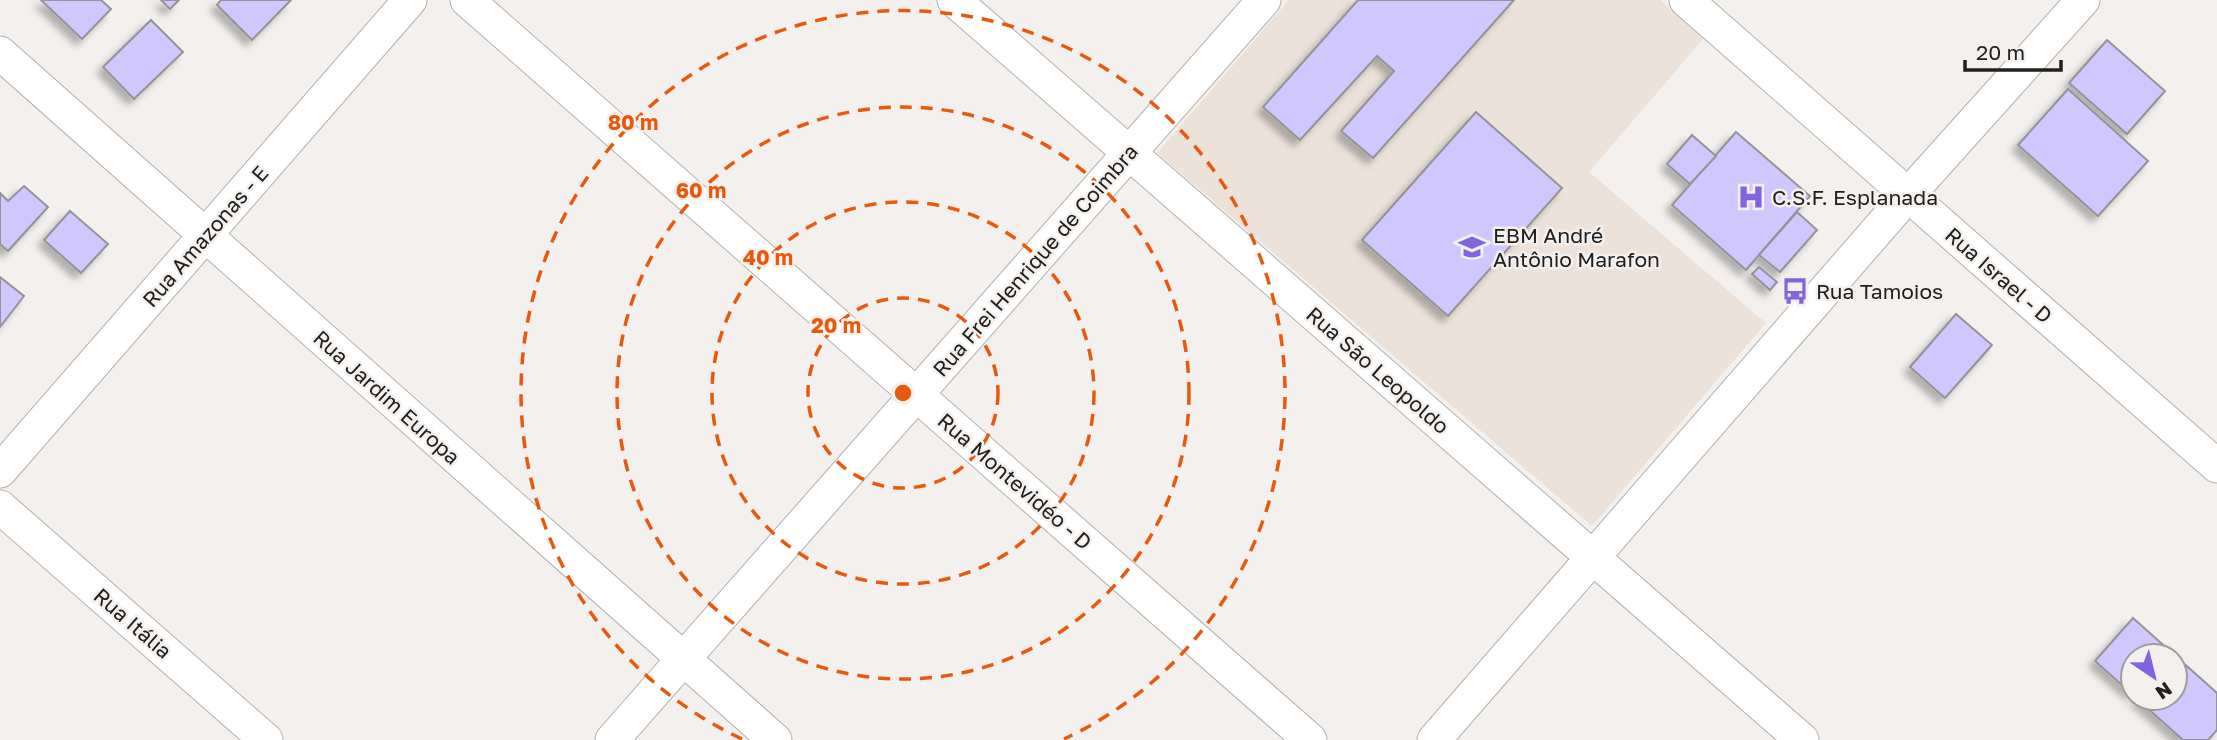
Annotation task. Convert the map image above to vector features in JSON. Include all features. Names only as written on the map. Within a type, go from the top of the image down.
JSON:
[{"type":"street","name":"Rua Amazonas - E","points":[[0,471],[410,0]]},
{"type":"street","name":"Rua Montevidéo - D","points":[[467,0],[1310,740]]},
{"type":"street","name":"Rua São Leopoldo","points":[[954,0],[1802,740]]},
{"type":"street","name":"Rua Frei Henrique de Coimbra","points":[[612,740],[1264,0]]},
{"type":"street","name":"Rua Israel - D","points":[[1686,0],[2217,466]]},
{"type":"street","points":[[1434,740],[1908,195],[2083,0]]},
{"type":"street","name":"Rua Jardim Europa","points":[[0,53],[775,740]]},
{"type":"street","name":"Rua Itália","points":[[0,507],[266,740]]},
{"type":"shaded area","name":"EBM André Antônio Marafon","points":[[1289,0],[1660,0],[1704,38],[1589,172],[1766,323],[1592,526],[1157,153]]},
{"type":"building","points":[[41,0],[101,0],[111,9],[82,39]]},
{"type":"building","points":[[161,0],[179,0],[170,9]]},
{"type":"building","points":[[221,0],[291,0],[252,40],[217,5]]},
{"type":"building","points":[[1358,0],[1514,0],[1373,158],[1341,131],[1394,71],[1377,56],[1300,140],[1263,107]]},
{"type":"building","points":[[151,20],[183,52],[134,99],[103,67]]},
{"type":"building","points":[[2107,40],[2165,91],[2127,134],[2069,83]]},
{"type":"building","points":[[2068,89],[2148,161],[2098,216],[2018,145]]},
{"type":"building","points":[[1476,112],[1562,188],[1448,316],[1362,240]]},
{"type":"building","points":[[1736,132],[1810,196],[1746,270],[1672,205]]},
{"type":"building","points":[[1692,135],[1716,156],[1690,184],[1667,164]]},
{"type":"building","points":[[24,186],[48,207],[8,251],[0,244],[0,193],[8,201]]},
{"type":"building","points":[[70,211],[108,244],[81,273],[44,240]]},
{"type":"building","points":[[1797,212],[1817,230],[1780,272],[1759,255]]},
{"type":"building","points":[[1759,267],[1777,282],[1770,290],[1752,274]]},
{"type":"building","points":[[0,277],[24,296],[0,327]]},
{"type":"building","points":[[1956,314],[1992,345],[1945,398],[1910,367]]},
{"type":"building","points":[[2133,618],[2160,642],[2119,642],[2119,682],[2095,661]]},
{"type":"building","points":[[2189,668],[2217,693],[2217,730],[2208,740],[2183,740],[2152,712],[2189,712]]},
{"type":"place","name":"C.S.F. Esplanada","points":[[1751,197]]},
{"type":"place","name":"EBM André Antônio Marafon","points":[[1472,247]]},
{"type":"place","name":"Rua Tamoios","points":[[1795,291]]}]
